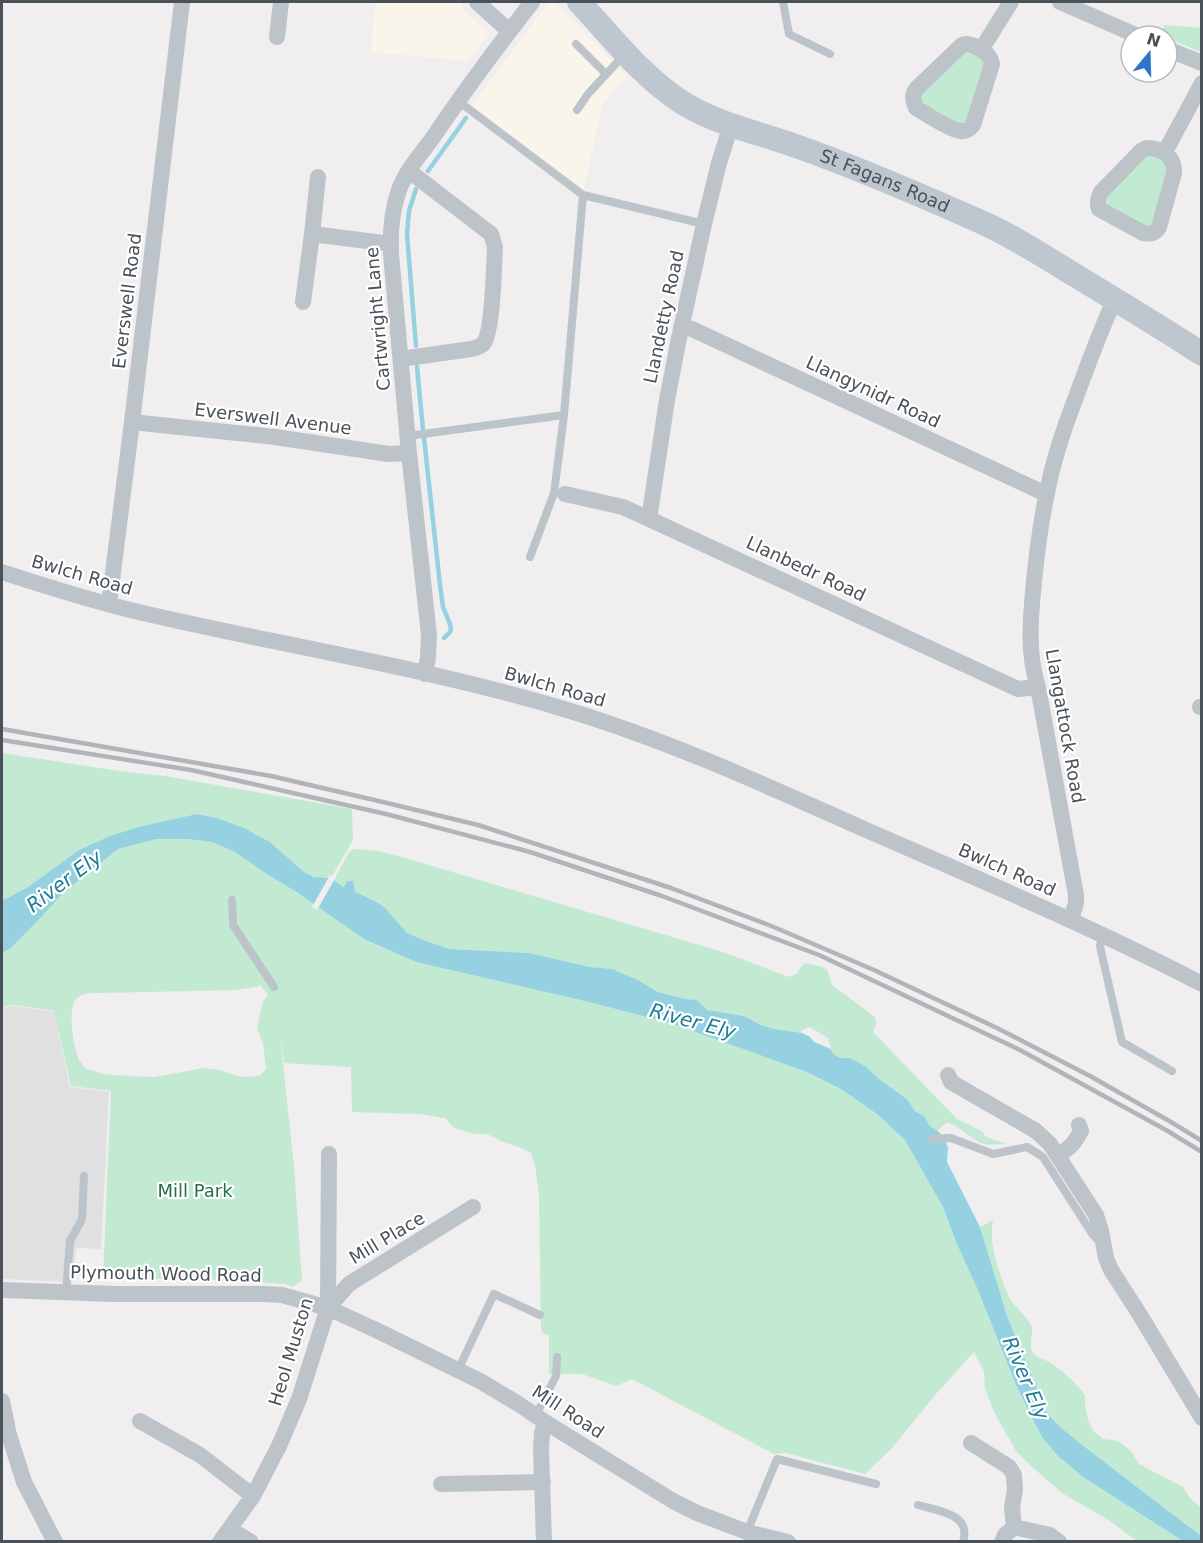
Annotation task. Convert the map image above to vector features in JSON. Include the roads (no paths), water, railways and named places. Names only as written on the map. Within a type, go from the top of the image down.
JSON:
[{"type":"street","name":"Everswell Road","points":[[109,604],[182,2]]},
{"type":"street","points":[[277,37],[281,2]]},
{"type":"street","points":[[477,2],[509,31]]},
{"type":"street","name":"Cartwright Lane","points":[[425,674],[429,635],[409,453],[391,244],[395,204],[399,189],[409,171],[532,2]]},
{"type":"street","name":"St Fagans Road","points":[[579,2],[640,69],[683,103],[705,115],[794,145],[982,222],[1022,243],[1202,354]]},
{"type":"street","points":[[981,50],[1011,2]]},
{"type":"street","points":[[1060,2],[1119,28]]},
{"type":"street","points":[[962,45],[971,45],[981,50],[991,58],[992,64],[976,117],[968,130],[962,132],[955,130],[916,108],[912,97],[914,91],[962,45]]},
{"type":"street","points":[[1179,54],[1202,63]]},
{"type":"street","points":[[1165,152],[1202,83]]},
{"type":"street","name":"Llandetty Road","points":[[649,519],[667,400],[682,327],[704,224],[731,125]]},
{"type":"street","points":[[1153,148],[1165,152],[1172,158],[1175,166],[1156,232],[1143,233],[1099,209],[1098,197],[1101,192],[1141,151],[1153,148]]},
{"type":"street","points":[[401,359],[471,349],[484,343],[489,329],[495,247],[491,234],[409,171]]},
{"type":"street","points":[[303,302],[318,177]]},
{"type":"street","points":[[312,234],[391,244]]},
{"type":"street","name":"Llangattock Road","points":[[1071,919],[1077,903],[1076,895],[1038,687],[1033,672],[1030,628],[1034,574],[1046,494],[1067,420],[1097,337],[1115,299]]},
{"type":"street","name":"Llangynidr Road","points":[[682,327],[692,329],[1046,494]]},
{"type":"street","name":"Everswell Avenue","points":[[132,422],[275,437],[389,454],[409,453]]},
{"type":"street","name":"Llanbedr Road","points":[[560,493],[623,507],[1018,689],[1038,687]]},
{"type":"street","name":"Bwlch Road","points":[[2,572],[109,604],[175,620],[477,686],[564,709],[633,731],[743,776],[1071,919],[1202,984]]},
{"type":"street","points":[[948,1075],[951,1082],[1036,1131],[1044,1137],[1058,1155],[1096,1215],[1111,1270],[1202,1418]]},
{"type":"street","points":[[1058,1155],[1071,1148],[1081,1131],[1079,1125]]},
{"type":"street","name":"Heol Muston","points":[[225,1535],[253,1496],[279,1446],[299,1399],[328,1308],[329,1154]]},
{"type":"street","name":"Mill Place","points":[[328,1308],[349,1284],[473,1208]]},
{"type":"street","name":"Plymouth Wood Road","points":[[2,1290],[114,1294],[264,1294],[282,1295],[328,1308]]},
{"type":"street","name":"Mill Road","points":[[328,1308],[489,1387],[673,1501],[698,1514],[747,1532],[788,1542]]},
{"type":"street","points":[[2,1401],[9,1435],[24,1482],[55,1542]]},
{"type":"street","points":[[540,1419],[544,1542]]},
{"type":"street","points":[[140,1421],[201,1455],[253,1496]]},
{"type":"street","points":[[971,1443],[1009,1467],[1014,1475],[1015,1490],[1012,1507],[1014,1527]]},
{"type":"street","points":[[441,1484],[543,1482]]},
{"type":"street","points":[[1002,1542],[1005,1535],[1014,1527]]},
{"type":"street","points":[[1014,1527],[1050,1535],[1059,1542]]},
{"type":"street","points":[[225,1535],[251,1542]]},
{"type":"lane","points":[[783,2],[789,34],[830,54]]},
{"type":"lane","points":[[576,44],[606,74]]},
{"type":"lane","points":[[578,110],[588,94],[626,53]]},
{"type":"lane","points":[[458,101],[583,195],[704,224]]},
{"type":"lane","points":[[530,557],[560,493],[564,415],[583,195]]},
{"type":"lane","points":[[408,436],[564,415]]},
{"type":"lane","points":[[232,900],[233,926],[273,987]]},
{"type":"lane","points":[[1104,935],[1100,945],[1101,951],[1122,1041],[1172,1071]]},
{"type":"lane","points":[[932,1139],[951,1138],[993,1154],[1027,1148],[1040,1154],[1093,1235],[1103,1245]]},
{"type":"lane","points":[[66,1292],[70,1241],[82,1219],[84,1176]]},
{"type":"lane","points":[[458,1370],[494,1294],[540,1315]]},
{"type":"lane","points":[[540,1419],[556,1376],[557,1357]]},
{"type":"lane","points":[[747,1532],[777,1459],[876,1484]]},
{"type":"lane","points":[[918,1505],[955,1517],[966,1530],[963,1542]]},
{"type":"water","name":"River Ely","points":[[197,814],[217,818],[244,828],[270,842],[304,872],[314,877],[331,878],[344,887],[347,881],[353,881],[355,892],[384,907],[407,933],[426,941],[450,949],[529,953],[590,967],[612,969],[658,992],[697,1000],[707,1010],[744,1016],[774,1029],[802,1033],[814,1042],[831,1049],[833,1054],[840,1058],[849,1058],[865,1066],[908,1100],[915,1111],[924,1116],[930,1126],[940,1133],[948,1147],[947,1162],[980,1227],[1007,1316],[1047,1413],[1077,1441],[1201,1536],[1201,1541],[1183,1541],[1086,1479],[1059,1457],[1042,1437],[1016,1385],[943,1207],[905,1140],[877,1114],[841,1089],[807,1072],[673,1024],[416,962],[364,939],[235,852],[212,842],[156,839],[118,849],[62,894],[11,948],[2,953],[2,901],[28,887],[79,850],[110,836],[138,827]]},
{"type":"waterway","points":[[428,171],[466,118]]},
{"type":"waterway","points":[[416,189],[409,211],[407,234],[416,346]]},
{"type":"waterway","points":[[417,367],[423,430]]},
{"type":"waterway","points":[[424,438],[443,607],[451,629],[444,638]]},
{"type":"railway","points":[[2,729],[271,776],[383,802],[478,825],[671,888],[769,925],[874,970],[997,1028],[1090,1076],[1202,1141]]},
{"type":"railway","points":[[2,740],[191,770],[386,814],[530,852],[662,896],[819,955],[1020,1050],[1202,1152]]},
{"type":"park label","name":"Mill Park","points":[[195,1191]]}]
